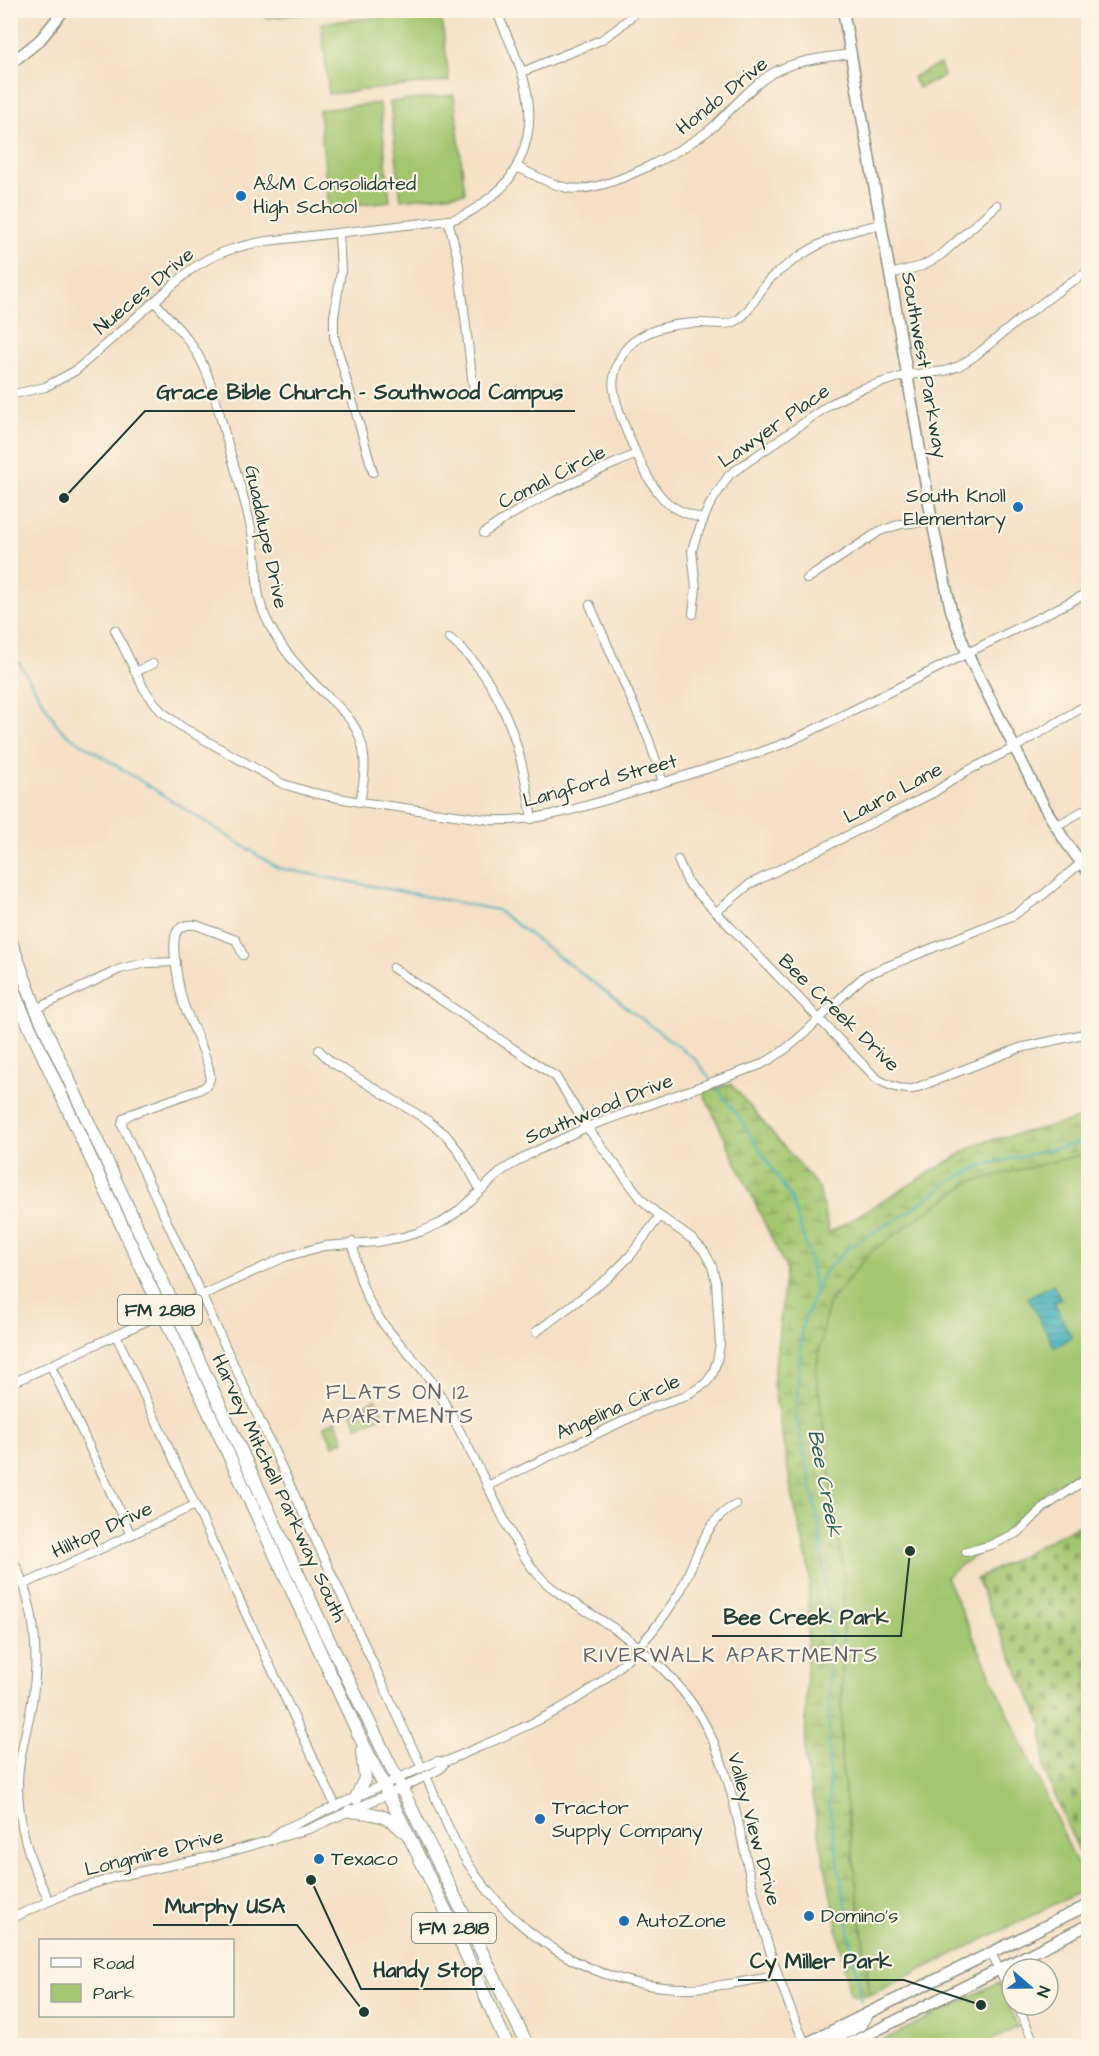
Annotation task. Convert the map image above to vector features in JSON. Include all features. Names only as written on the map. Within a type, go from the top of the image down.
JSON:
[{"type":"highway","name":"Harvey Mitchell Parkway South","points":[[10,939],[36,1009],[174,1309],[398,1784],[505,1995],[528,2046]]},
{"type":"highway","name":"Harvey Mitchell Parkway South","points":[[10,980],[17,1000],[162,1315],[508,2046]]},
{"type":"highway","points":[[356,1798],[363,1786],[366,1771],[358,1732]]},
{"type":"highway","points":[[350,1811],[376,1813],[390,1819],[410,1840]]},
{"type":"main road","points":[[10,64],[40,40],[64,10]]},
{"type":"main road","name":"Southwest Parkway","points":[[843,10],[932,521],[951,610],[967,654],[1014,748],[1056,826],[1085,868]]},
{"type":"main road","points":[[804,2045],[1089,1905]]},
{"type":"main road","points":[[845,2046],[1089,1925]]},
{"type":"main road","points":[[823,2046],[861,2025],[868,2013]]},
{"type":"street","name":"Nueces Drive","points":[[10,395],[45,387],[75,371],[197,265],[230,248],[267,241],[461,218],[487,200],[503,187],[517,166],[526,145],[530,118],[528,93],[522,72],[496,10]]},
{"type":"street","points":[[522,72],[601,40],[638,10]]},
{"type":"street","name":"Hondo Drive","points":[[517,166],[567,188],[585,189],[606,184],[694,142],[768,75],[784,67],[808,60],[850,54]]},
{"type":"street","points":[[890,274],[922,266],[941,255],[997,205]]},
{"type":"street","points":[[448,220],[458,259],[474,394]]},
{"type":"street","points":[[703,519],[671,506],[659,495],[636,454],[613,390],[618,363],[630,344],[640,337],[670,326],[735,321],[773,275],[798,258],[832,237],[882,224]]},
{"type":"street","points":[[339,233],[341,272],[334,317],[334,337],[373,472]]},
{"type":"street","name":"Lawyer Place","points":[[693,614],[696,588],[692,551],[703,519],[729,475],[829,405],[860,389],[907,375],[945,371],[959,366],[1068,284],[1089,272]]},
{"type":"street","name":"Guadalupe Drive","points":[[155,302],[198,354],[209,381],[253,537],[258,597],[264,615],[290,658],[350,718],[360,739],[364,756],[364,781],[360,802]]},
{"type":"street","name":"Comal Circle","points":[[484,533],[505,517],[636,454]]},
{"type":"street","points":[[807,579],[880,531],[901,524],[932,521]]},
{"type":"street","name":"Langford Street","points":[[115,630],[144,689],[160,711],[182,727],[260,773],[293,787],[360,802],[491,820],[531,819],[570,811],[790,741],[1089,592]]},
{"type":"street","points":[[590,605],[649,740],[663,782]]},
{"type":"street","points":[[448,638],[462,648],[484,675],[513,731],[522,762],[531,819]]},
{"type":"street","points":[[135,672],[153,664]]},
{"type":"street","name":"Laura Lane","points":[[716,912],[750,884],[933,794],[965,772],[1014,748],[1089,704]]},
{"type":"street","points":[[1056,826],[1089,808]]},
{"type":"street","name":"Bee Creek Drive","points":[[678,860],[688,883],[819,1020],[876,1078],[886,1085],[904,1090],[913,1089],[1020,1048],[1089,1033]]},
{"type":"street","name":"Southwood Drive","points":[[10,1384],[285,1257],[324,1246],[353,1242],[377,1242],[403,1237],[441,1223],[503,1170],[521,1159],[587,1126],[760,1065],[777,1056],[866,975],[1014,915],[1085,868]]},
{"type":"street","points":[[243,955],[236,940],[190,924],[183,926],[175,937],[182,1001],[209,1069],[210,1082],[200,1090],[130,1114],[123,1119],[124,1131],[466,1860],[490,1894],[527,1931],[568,1958],[614,1978],[678,1988],[704,1987],[777,1976]]},
{"type":"street","points":[[36,1009],[120,969],[146,963],[176,962]]},
{"type":"street","name":"Angelina Circle","points":[[393,968],[556,1077],[587,1126],[642,1200],[704,1251],[712,1266],[716,1282],[720,1345],[712,1375],[706,1383],[690,1394],[653,1407],[487,1486]]},
{"type":"street","points":[[319,1050],[331,1062],[427,1120],[445,1134],[458,1150],[480,1189]]},
{"type":"street","points":[[536,1332],[608,1278],[630,1256],[660,1216]]},
{"type":"street","name":"Valley View Drive","points":[[353,1242],[356,1269],[375,1312],[432,1382],[514,1540],[528,1562],[562,1596],[612,1627],[638,1647],[659,1666],[698,1713],[712,1740],[726,1776],[777,1976],[804,2045]]},
{"type":"street","points":[[116,1335],[336,1807]]},
{"type":"street","points":[[51,1366],[130,1535]]},
{"type":"street","points":[[966,1552],[991,1545],[1019,1532],[1044,1508],[1089,1478]]},
{"type":"street","name":"Hilltop Drive","points":[[23,1585],[195,1505]]},
{"type":"street","name":"Longmire Drive","points":[[10,1919],[49,1900],[115,1876],[219,1855],[300,1832],[350,1811],[398,1784],[424,1772],[440,1768],[445,1762],[554,1713],[603,1681],[638,1647],[677,1596],[710,1530],[726,1509],[736,1505]]},
{"type":"street","points":[[10,1555],[23,1585],[34,1632],[36,1661],[32,1701],[18,1780],[19,1805],[26,1849],[35,1875],[49,1900]]},
{"type":"street","name":"Longmire Drive","points":[[273,1838],[282,1830],[356,1798],[386,1790]]},
{"type":"street","points":[[991,1953],[999,1970]]},
{"type":"street","points":[[1023,2017],[1036,2046]]},
{"type":"green space","points":[[261,10],[334,11],[266,18]]},
{"type":"green space","points":[[441,11],[449,81],[329,94],[321,23]]},
{"type":"green space","points":[[940,64],[944,76],[918,88],[913,77]]},
{"type":"green space","points":[[454,95],[465,193],[401,200],[390,102]]},
{"type":"green space","points":[[380,103],[390,201],[329,208],[319,110]]},
{"type":"green space","points":[[731,1084],[819,1188],[829,1233],[979,1143],[1088,1117],[1088,1153],[816,1370],[844,1575],[841,1758],[870,1995],[850,1996],[805,1760],[809,1569],[792,1494],[773,1384],[786,1269],[703,1092]]},
{"type":"green space","points":[[1088,1153],[1088,1468],[1050,1488],[1001,1535],[946,1577],[1088,1888],[870,1995],[841,1758],[844,1575],[816,1370],[828,1304],[869,1253],[970,1182]]},
{"type":"green space","points":[[376,1399],[383,1415],[358,1427],[351,1411]]},
{"type":"green space","points":[[336,1420],[344,1440],[333,1445],[324,1426]]},
{"type":"green space","points":[[1088,1520],[1088,1875],[1045,1771],[1042,1724],[976,1579]]},
{"type":"green space","points":[[999,1982],[1000,2017],[1014,2017],[1018,2027],[983,2045],[875,2044]]},
{"type":"water","points":[[1053,1284],[1061,1299],[1054,1303],[1072,1338],[1054,1347],[1028,1297]]},
{"type":"waterway","points":[[10,658],[19,663],[58,726],[65,733],[278,868],[497,910],[695,1059],[711,1080]]},
{"type":"waterway","points":[[714,1084],[742,1121],[792,1200],[810,1259],[815,1295]]},
{"type":"waterway","name":"Bee Creek","points":[[861,2002],[829,1806],[829,1624],[819,1522],[796,1416],[802,1326],[824,1272],[849,1247],[902,1216],[949,1182],[983,1165],[1088,1141]]},
{"type":"place","name":"A&M Consolidated High School","points":[[241,196]]},
{"type":"place","name":"Grace Bible Church - Southwood Campus","points":[[64,498]]},
{"type":"place","name":"South Knoll Elementary","points":[[1018,507]]},
{"type":"place","name":"Bee Creek Park","points":[[910,1551]]},
{"type":"place","name":"Tractor Supply Company","points":[[540,1819]]},
{"type":"place","name":"Texaco","points":[[319,1859]]},
{"type":"place","name":"Handy Stop","points":[[311,1880]]},
{"type":"place","name":"Domino's","points":[[809,1916]]},
{"type":"place","name":"AutoZone","points":[[624,1921]]},
{"type":"place","name":"Cy Miller Park","points":[[981,2005]]},
{"type":"place","name":"Murphy USA","points":[[364,2012]]},
{"type":"district","name":"FLATS ON 12 APARTMENTS","points":[[398,1404]]},
{"type":"district","name":"RIVERWALK APARTMENTS","points":[[731,1655]]}]
